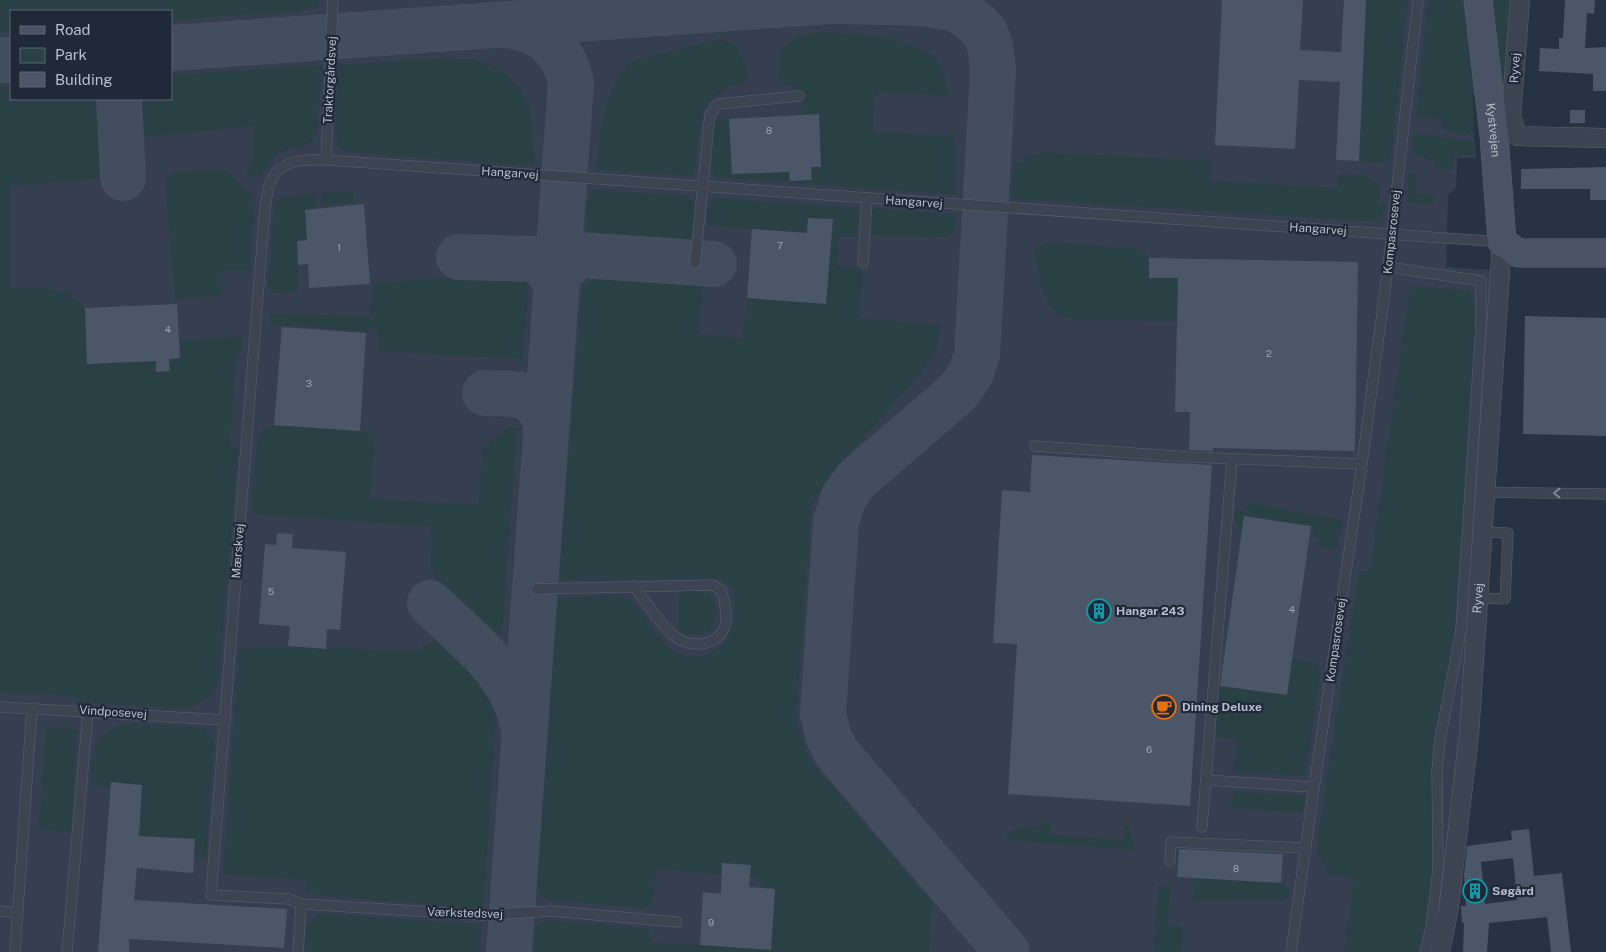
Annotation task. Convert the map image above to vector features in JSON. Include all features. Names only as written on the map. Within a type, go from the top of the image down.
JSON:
[{"type":"street","name":"Kystvejen","points":[[1478,0],[1484,100],[1500,241]]},
{"type":"street","name":"Ryvej","points":[[1520,0],[1511,116],[1517,136],[1606,138]]},
{"type":"street","name":"Ryvej","points":[[1440,952],[1449,906],[1469,734],[1500,241]]},
{"type":"street","points":[[1500,241],[1606,253]]},
{"type":"lane","name":"Traktorgårdsvej","points":[[326,160],[334,0]]},
{"type":"lane","name":"Kompasrosevej","points":[[1291,952],[1362,464],[1388,268],[1418,0]]},
{"type":"lane","points":[[695,263],[701,187],[710,115],[718,104],[799,96]]},
{"type":"lane","name":"Mærskvej","points":[[301,904],[289,899],[211,895],[267,186],[281,166],[302,159],[326,160]]},
{"type":"lane","name":"Hangarvej","points":[[326,160],[1500,241]]},
{"type":"lane","points":[[862,263],[867,198]]},
{"type":"lane","points":[[1388,268],[1480,281],[1481,323],[1460,630],[1440,740],[1437,770],[1438,869],[1431,927],[1425,952]]},
{"type":"lane","points":[[1035,446],[1232,459],[1362,464]]},
{"type":"lane","points":[[1202,827],[1232,459]]},
{"type":"lane","points":[[1485,492],[1606,494]]},
{"type":"lane","points":[[1478,598],[1505,598],[1508,533],[1483,532]]},
{"type":"lane","points":[[536,589],[634,586],[712,585],[721,590],[726,608],[724,628],[715,638],[702,645],[684,642],[673,635],[634,586]]},
{"type":"lane","name":"Vindposevej","points":[[0,707],[88,710],[226,720]]},
{"type":"lane","points":[[15,952],[32,708]]},
{"type":"lane","points":[[67,952],[88,710]]},
{"type":"lane","points":[[1206,780],[1314,787]]},
{"type":"lane","points":[[1170,861],[1171,842],[1306,848]]},
{"type":"lane","points":[[298,952],[301,904]]},
{"type":"lane","name":"Værkstedsvej","points":[[301,904],[482,915],[551,911],[677,922]]},
{"type":"lane","points":[[0,912],[17,913]]},
{"type":"shaded area","points":[[0,0],[1442,0],[1430,109],[1474,132],[1476,158],[1457,158],[1456,187],[1448,195],[1446,267],[1493,270],[1465,724],[1436,952],[0,952]]},
{"type":"green space","points":[[0,0],[322,0],[313,10],[172,20],[172,10],[10,10],[10,32],[0,32]]},
{"type":"green space","points":[[1366,0],[1408,0],[1391,158],[1383,163],[1359,161]]},
{"type":"green space","points":[[1428,0],[1467,0],[1478,94],[1473,95],[1474,130],[1470,128],[1472,136],[1443,129],[1442,120],[1416,116]]},
{"type":"green space","points":[[1487,0],[1514,0],[1504,118]]},
{"type":"green space","points":[[828,32],[885,38],[914,46],[936,59],[943,71],[949,96],[879,92],[874,98],[873,131],[954,137],[957,158],[956,195],[716,177],[710,165],[714,120],[729,119],[732,174],[789,172],[790,181],[812,180],[811,167],[821,166],[819,115],[801,115],[801,91],[780,82],[779,57],[783,48],[794,39],[814,33]]},
{"type":"green space","points":[[718,39],[734,44],[747,69],[748,80],[724,90],[707,104],[704,109],[699,129],[695,171],[689,176],[595,169],[602,126],[609,99],[614,86],[630,61]]},
{"type":"green space","points":[[470,59],[492,65],[507,76],[521,91],[531,111],[534,166],[347,152],[340,147],[335,133],[338,65],[413,60]]},
{"type":"green space","points":[[322,65],[317,134],[312,142],[279,153],[260,176],[251,176],[244,169],[254,167],[254,126],[145,137],[130,126],[128,115],[131,100],[172,100],[172,75]]},
{"type":"green space","points":[[10,87],[10,100],[98,100],[103,111],[106,178],[11,186],[11,288],[51,289],[60,291],[77,300],[85,308],[88,364],[156,361],[156,371],[170,371],[169,359],[180,358],[180,341],[241,336],[243,345],[237,358],[229,448],[238,447],[219,678],[209,696],[196,705],[182,708],[75,703],[74,696],[0,692],[0,88]]},
{"type":"green space","points":[[1415,134],[1473,142],[1474,155],[1454,155],[1451,170],[1435,167],[1436,162],[1412,154],[1412,141]]},
{"type":"green space","points":[[1040,152],[1212,161],[1211,181],[1338,188],[1339,174],[1367,176],[1380,185],[1379,204],[1386,204],[1380,216],[1368,221],[1015,199],[1011,196],[1014,165]]},
{"type":"green space","points":[[214,170],[227,172],[255,197],[250,271],[223,271],[222,295],[175,299],[165,186],[166,178],[175,173]]},
{"type":"green space","points":[[1409,173],[1416,173],[1416,193],[1434,194],[1434,204],[1407,202]]},
{"type":"green space","points":[[590,189],[689,196],[695,206],[692,241],[585,234]]},
{"type":"green space","points":[[353,191],[354,202],[323,205],[322,193]]},
{"type":"green space","points":[[316,194],[317,208],[305,210],[307,240],[297,241],[299,292],[273,293],[269,290],[268,285],[274,209],[282,197]]},
{"type":"green space","points":[[714,198],[860,208],[856,237],[838,237],[837,266],[862,268],[860,318],[941,325],[938,347],[923,370],[825,481],[814,501],[810,518],[796,720],[809,759],[932,903],[929,952],[534,952],[536,925],[548,920],[645,928],[652,935],[653,942],[772,949],[775,889],[763,888],[760,878],[657,869],[652,902],[644,908],[549,900],[537,892],[558,598],[619,595],[631,600],[668,647],[680,655],[702,656],[719,648],[727,639],[734,622],[734,591],[722,579],[559,580],[582,288],[591,279],[703,283],[699,334],[743,338],[747,298],[826,304],[833,220],[808,218],[807,233],[707,225],[708,204]]},
{"type":"green space","points":[[876,208],[956,214],[955,228],[948,237],[870,235],[871,211]]},
{"type":"green space","points":[[1046,242],[1142,249],[1149,258],[1149,278],[1178,278],[1177,321],[1073,320],[1062,315],[1048,301],[1040,283],[1033,250]]},
{"type":"green space","points":[[458,277],[529,280],[523,359],[378,351],[378,329],[368,328],[368,332],[285,325],[279,327],[269,322],[269,313],[370,317],[373,283]]},
{"type":"green space","points":[[1410,286],[1469,290],[1474,300],[1475,334],[1454,640],[1432,747],[1433,876],[1428,923],[1421,952],[1344,952],[1354,878],[1330,875],[1316,850],[1359,571],[1370,571]]},
{"type":"green space","points":[[274,425],[360,431],[375,434],[370,499],[478,505],[483,448],[508,428],[517,428],[502,633],[491,637],[439,584],[430,565],[432,527],[259,514],[251,510],[257,440],[264,429]]},
{"type":"green space","points":[[1248,503],[1342,520],[1338,549],[1320,548],[1320,538],[1315,537],[1311,526],[1244,516],[1241,532],[1235,519],[1236,509],[1246,512]]},
{"type":"green space","points":[[681,591],[710,594],[717,613],[710,630],[694,635],[677,630]]},
{"type":"green space","points":[[439,641],[488,688],[497,707],[483,908],[321,896],[305,892],[306,880],[223,874],[239,649],[330,648],[421,652],[422,646]]},
{"type":"green space","points":[[1292,659],[1317,664],[1321,672],[1305,776],[1234,773],[1237,739],[1218,737],[1214,730],[1219,685],[1287,695]]},
{"type":"green space","points":[[125,723],[202,727],[214,740],[206,858],[194,857],[195,839],[146,836],[145,841],[139,840],[142,785],[112,782],[111,787],[90,784],[92,764],[97,747],[115,728]]},
{"type":"green space","points":[[46,728],[77,729],[71,832],[39,830]]},
{"type":"green space","points":[[1233,791],[1305,796],[1303,813],[1232,808]]},
{"type":"green space","points":[[1051,823],[1050,835],[1124,840],[1125,826],[1128,827],[1135,850],[1006,840],[1009,833],[1023,827]]},
{"type":"green space","points":[[1193,878],[1281,883],[1291,889],[1288,897],[1284,900],[1194,900]]},
{"type":"green space","points":[[1158,886],[1170,887],[1168,926],[1181,926],[1182,952],[1154,952]]},
{"type":"green space","points":[[319,914],[481,924],[480,952],[305,952],[306,928]]},
{"type":"building","points":[[1222,0],[1303,0],[1300,50],[1341,52],[1344,0],[1366,0],[1359,161],[1336,160],[1340,82],[1299,80],[1295,149],[1215,145]]},
{"type":"building","points":[[1565,0],[1595,0],[1594,14],[1587,13],[1585,48],[1606,47],[1606,91],[1593,91],[1593,74],[1539,71],[1540,48],[1559,49],[1559,38],[1563,38]]},
{"type":"building","points":[[1570,110],[1585,110],[1585,123],[1570,123]]},
{"type":"building","points":[[819,114],[821,167],[811,167],[812,180],[790,181],[789,172],[732,174],[729,119]]},
{"type":"building","points":[[1606,167],[1606,200],[1590,200],[1590,189],[1521,189],[1521,169]]},
{"type":"building","points":[[364,204],[370,284],[309,288],[308,264],[298,265],[297,241],[307,240],[305,210]]},
{"type":"building","points":[[808,218],[833,219],[826,304],[747,298],[752,229],[807,233]]},
{"type":"building","points":[[1149,258],[1358,262],[1355,451],[1213,448],[1213,451],[1189,450],[1190,412],[1175,412],[1178,278],[1149,278]]},
{"type":"building","points":[[177,304],[180,358],[169,359],[170,371],[156,372],[156,361],[87,364],[85,308]]},
{"type":"building","points":[[1525,316],[1606,318],[1606,436],[1523,434]]},
{"type":"building","points":[[282,327],[366,333],[360,431],[274,425]]},
{"type":"building","name":"Hangar 243","points":[[1032,455],[1212,465],[1190,806],[1008,794],[1017,644],[993,643],[1002,490],[1030,492]]},
{"type":"building","points":[[1244,516],[1311,526],[1287,695],[1220,686]]},
{"type":"building","points":[[277,533],[293,534],[292,548],[346,552],[340,630],[327,629],[326,649],[288,646],[290,626],[259,624],[265,544],[276,545]]},
{"type":"building","points":[[111,782],[142,785],[139,836],[195,839],[193,873],[137,868],[134,900],[287,909],[284,948],[129,939],[129,952],[98,952]]},
{"type":"building","name":"Søgård","points":[[1529,829],[1534,876],[1562,873],[1571,952],[1551,952],[1547,917],[1489,923],[1487,952],[1463,952],[1464,923],[1462,923],[1461,906],[1466,906],[1464,875],[1467,846],[1512,840],[1511,831]],"holes":[[[1513,858],[1517,900],[1485,904],[1481,862]]]},
{"type":"building","points":[[1179,849],[1283,854],[1281,883],[1177,877]]},
{"type":"building","points":[[722,863],[751,865],[749,887],[775,889],[771,950],[700,945],[703,892],[721,894]]},
{"type":"taxiway","points":[[172,48],[831,1],[938,5],[960,12],[982,29],[990,47],[993,71],[977,355],[970,375],[958,392],[857,479],[844,497],[836,522],[823,714],[829,738],[837,753],[1007,952]]},
{"type":"taxiway","points":[[506,25],[530,31],[549,42],[563,59],[571,83],[509,952]]},
{"type":"taxiway","points":[[0,60],[10,60]]},
{"type":"taxiway","points":[[119,100],[123,178]]},
{"type":"taxiway","points":[[557,279],[567,265],[581,255],[714,264]]},
{"type":"taxiway","points":[[459,257],[533,259],[549,270],[556,285]]},
{"type":"taxiway","points":[[485,393],[506,393],[523,396],[536,405],[542,413],[546,424]]},
{"type":"taxiway","points":[[430,603],[487,658],[499,673],[510,689],[518,707],[523,726]]},
{"type":"place","name":"Hangar 243","points":[[1099,611]]},
{"type":"place","name":"Dining Deluxe","points":[[1164,707]]},
{"type":"place","name":"Søgård","points":[[1475,891]]}]
